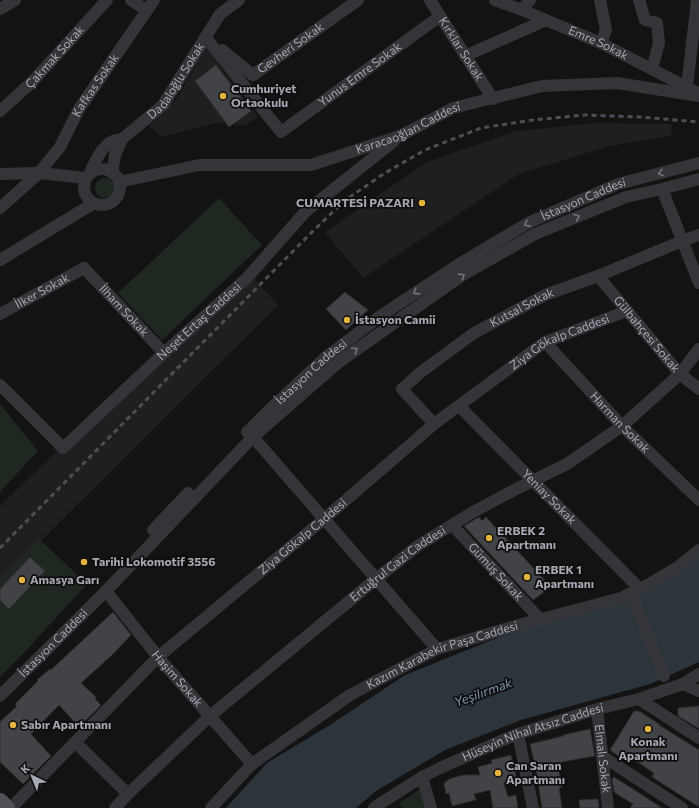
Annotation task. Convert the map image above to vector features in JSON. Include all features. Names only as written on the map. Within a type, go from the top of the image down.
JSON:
[{"type":"main road","points":[[0,801],[7,808]]},
{"type":"street","points":[[0,9],[15,0]]},
{"type":"street","name":"Çakmak Sokak","points":[[0,110],[32,82],[107,0]]},
{"type":"street","points":[[131,0],[146,10]]},
{"type":"street","name":"Kafkas Sokak","points":[[0,208],[39,173],[60,147],[79,109],[154,0]]},
{"type":"street","name":"Dadaloğlu Sokak","points":[[88,176],[95,160],[111,142],[122,139],[163,105],[230,0]]},
{"type":"street","name":"Dadaloğlu Sokak","points":[[220,14],[239,0]]},
{"type":"street","name":"Gevheri Sokak","points":[[206,38],[253,75],[358,0]]},
{"type":"street","name":"Kırklar Sokak","points":[[430,0],[493,99]]},
{"type":"street","name":"Emre Sokak","points":[[494,0],[601,43],[687,87],[699,95]]},
{"type":"street","points":[[522,10],[530,0]]},
{"type":"street","points":[[600,0],[606,30],[601,43]]},
{"type":"street","points":[[639,0],[645,20],[657,23],[659,44],[652,69]]},
{"type":"street","points":[[687,87],[697,0]]},
{"type":"street","name":"Yunus Emre Sokak","points":[[206,38],[281,132],[440,16]]},
{"type":"street","points":[[465,56],[546,20]]},
{"type":"street","name":"Karacaoğlan Caddesi","points":[[116,178],[199,165],[311,165],[400,136],[453,108],[542,86],[617,83],[699,95]]},
{"type":"street","name":"Neşet Ertaş Caddesi","points":[[0,385],[63,448],[164,353],[247,278],[304,212],[400,136]]},
{"type":"street","name":"Dadaloğlu Sokak","points":[[116,178],[115,155],[122,139]]},
{"type":"street","name":"İstasyon Caddesi","points":[[106,591],[118,567],[258,421],[326,357],[379,317],[459,264],[530,222],[618,184],[699,163]]},
{"type":"street","points":[[102,169],[116,178],[120,188],[115,199],[106,204],[100,205],[89,200],[84,190],[84,184],[88,176],[96,170],[102,169]]},
{"type":"street","points":[[0,174],[39,173],[88,176]]},
{"type":"street","name":"İstasyon Caddesi","points":[[0,696],[106,591],[253,437],[339,362],[461,276],[535,234],[626,197],[699,180]]},
{"type":"street","points":[[662,189],[699,283]]},
{"type":"street","points":[[0,260],[94,203]]},
{"type":"street","name":"Kutsal Sokak","points":[[434,424],[402,389],[421,372],[474,333],[545,295],[598,276],[699,235]]},
{"type":"street","name":"İlham Sokak","points":[[84,268],[164,353]]},
{"type":"street","name":"İlker Sokak","points":[[0,314],[84,268]]},
{"type":"street","name":"Gülbahçesi Sokak","points":[[598,276],[680,374],[699,389]]},
{"type":"street","name":"Ziya Gökalp Caddesi","points":[[11,808],[158,657],[324,519],[434,424],[545,342],[627,311]]},
{"type":"street","name":"Harman Sokak","points":[[545,342],[622,426],[699,500]]},
{"type":"street","name":"Ertuğrul Gazi Caddesi","points":[[115,808],[210,716],[419,545],[473,512],[567,464],[622,426],[680,374],[699,348]]},
{"type":"street","name":"Yeniay Sokak","points":[[459,406],[533,481],[635,591]]},
{"type":"street","points":[[253,437],[437,649]]},
{"type":"street","name":"Gümüş Sokak","points":[[452,525],[540,619]]},
{"type":"street","name":"Kazım Karabekir Paşa Caddesi","points":[[211,808],[252,764],[350,695],[437,649],[540,619],[621,598],[678,567],[699,550]]},
{"type":"street","name":"Haşim Sokak","points":[[106,591],[158,657],[252,764]]},
{"type":"street","points":[[635,591],[664,676]]},
{"type":"street","name":"Hüseyin Nihal Atsız Caddesi","points":[[374,808],[381,802],[438,769],[518,734],[597,709],[639,699],[683,684],[699,674]]},
{"type":"street","points":[[683,684],[698,692],[699,691]]},
{"type":"street","points":[[639,699],[699,738]]},
{"type":"street","name":"Elmalı Sokak","points":[[597,709],[608,808]]},
{"type":"street","points":[[518,734],[533,808]]},
{"type":"street","points":[[75,742],[128,794]]},
{"type":"street","points":[[602,756],[682,808]]},
{"type":"street","points":[[422,778],[431,808]]},
{"type":"shaded area","points":[[206,48],[258,117],[244,126],[220,122],[162,137],[149,126],[177,98]]},
{"type":"shaded area","name":"CUMARTESİ PAZARI","points":[[595,123],[672,124],[671,136],[609,146],[519,174],[363,278],[325,232],[427,162],[516,131]]},
{"type":"shaded area","points":[[105,178],[112,181],[115,188],[112,195],[105,198],[98,195],[95,188],[98,181]]},
{"type":"shaded area","points":[[219,198],[262,245],[162,340],[118,293]]},
{"type":"shaded area","points":[[255,279],[278,305],[0,582],[0,506],[120,390]]},
{"type":"shaded area","points":[[0,404],[38,451],[0,492]]},
{"type":"shaded area","points":[[39,539],[87,584],[0,677],[0,578]]},
{"type":"shaded area","points":[[421,790],[426,808],[402,808],[399,803]]},
{"type":"water","name":"Yeşilırmak","points":[[699,555],[699,662],[650,684],[521,720],[445,750],[376,791],[356,808],[226,808],[267,763],[330,725],[405,675],[512,632],[630,600]]},
{"type":"building","name":"Cumhuriyet Ortaokulu","points":[[216,65],[251,111],[229,127],[195,81]]},
{"type":"building","name":"İstasyon Camii","points":[[345,292],[368,310],[346,330],[326,309]]},
{"type":"building","points":[[479,517],[482,521],[486,517],[551,587],[533,600],[464,526]]},
{"type":"building","name":"Amasya Garı","points":[[30,557],[45,571],[9,609],[0,600],[0,589]]},
{"type":"building","points":[[113,612],[131,635],[112,655],[81,683],[96,697],[95,699],[101,705],[79,727],[59,705],[31,734],[51,756],[23,784],[0,762],[0,722],[17,706],[15,704],[38,681],[37,680],[50,669],[51,670]]},
{"type":"building","points":[[699,706],[699,729],[678,716],[678,708]]},
{"type":"building","points":[[634,711],[639,711],[699,750],[699,807],[652,777],[654,773],[624,753],[621,758],[610,750]]},
{"type":"building","points":[[590,729],[595,756],[561,762],[562,766],[558,767],[562,787],[559,788],[562,808],[542,808],[530,744]]},
{"type":"building","points":[[511,755],[517,780],[504,783],[508,797],[516,795],[518,808],[493,808],[490,790],[474,794],[476,800],[452,806],[449,793],[446,794],[444,784],[446,781],[464,775],[480,775],[478,767],[492,763],[491,760]]},
{"type":"building","points":[[614,777],[662,808],[630,808],[633,804],[614,792],[612,779]]},
{"type":"building","points":[[598,799],[599,808],[580,808],[579,800]]},
{"type":"railway","points":[[0,548],[309,235],[344,201],[385,173],[425,150],[481,128],[533,120],[585,115],[641,117],[699,122]]},
{"type":"place","name":"Cumhuriyet Ortaokulu","points":[[223,96]]},
{"type":"place","name":"CUMARTESİ PAZARI","points":[[422,203]]},
{"type":"place","name":"İstasyon Camii","points":[[347,320]]},
{"type":"place","name":"ERBEK 2 Apartmanı","points":[[489,538]]},
{"type":"place","name":"Tarihi Lokomotif 3556","points":[[84,562]]},
{"type":"place","name":"ERBEK 1 Apartmanı","points":[[527,577]]},
{"type":"place","name":"Amasya Garı","points":[[22,580]]},
{"type":"place","name":"Sabır Apartmanı","points":[[13,725]]},
{"type":"place","name":"Konak Apartmanı","points":[[648,729]]},
{"type":"place","name":"Can Saran Apartmanı","points":[[498,773]]}]
